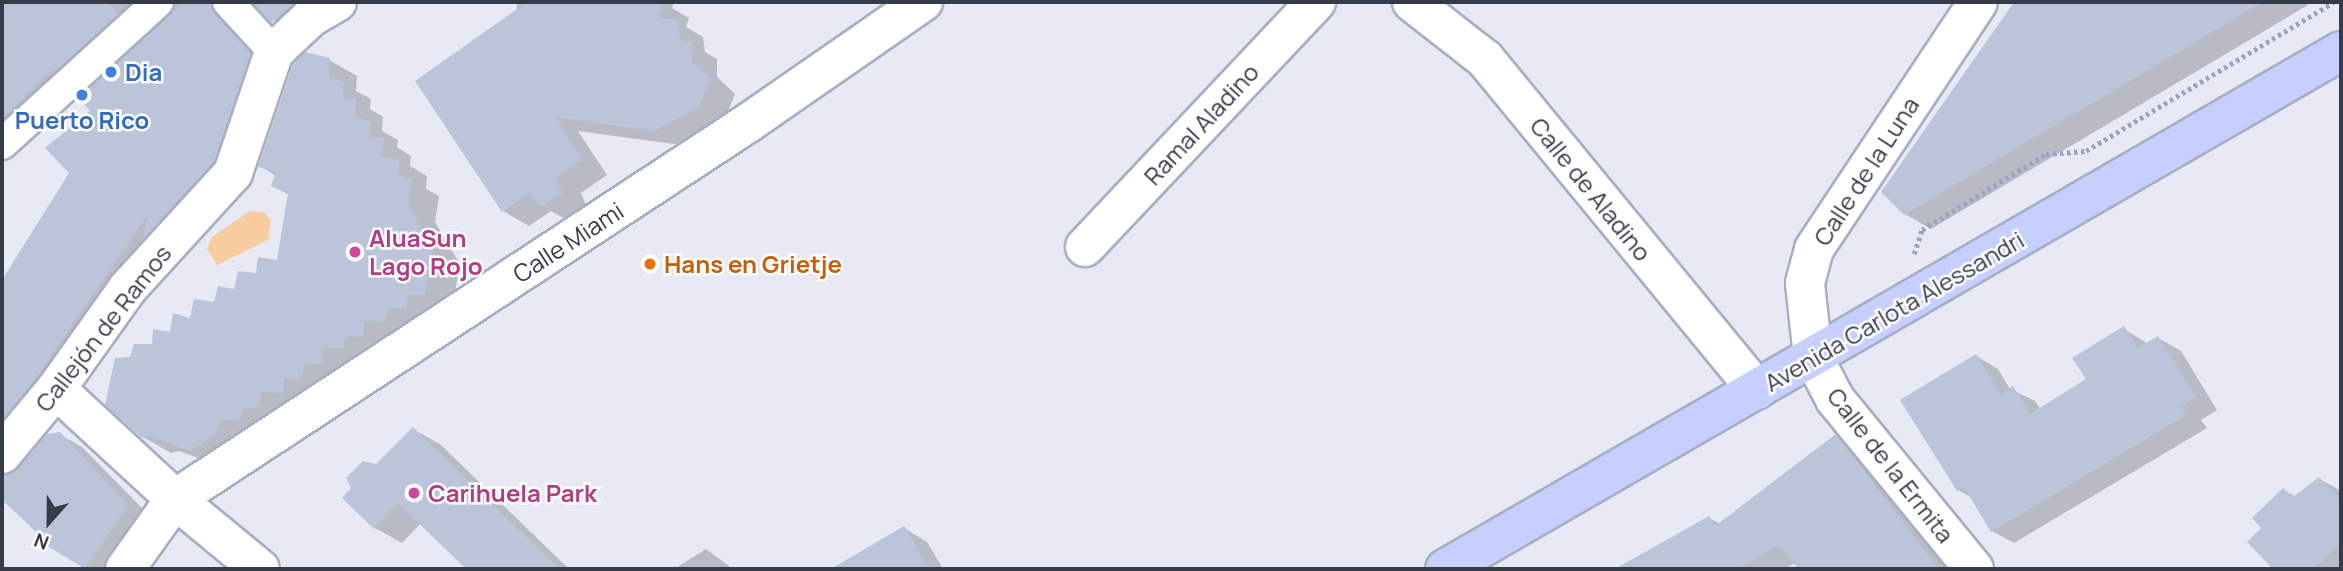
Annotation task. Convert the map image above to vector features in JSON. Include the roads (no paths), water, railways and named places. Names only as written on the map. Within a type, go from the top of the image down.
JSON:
[{"type":"main road","name":"Avenida Carlota Alessandri","points":[[1445,569],[2341,51]]},
{"type":"street","points":[[2,144],[158,2]]},
{"type":"street","points":[[228,2],[274,52],[311,17],[337,2]]},
{"type":"street","name":"Calle Miami","points":[[174,499],[748,123],[923,2]]},
{"type":"street","name":"Ramal Aladino","points":[[1085,247],[1316,2]]},
{"type":"street","name":"Calle de Aladino","points":[[1412,2],[1485,59],[1757,390]]},
{"type":"street","name":"Calle de la Luna","points":[[1813,357],[1805,283],[1814,249],[1978,2]]},
{"type":"street","name":"Callejón de Ramos","points":[[2,454],[56,389],[128,288],[233,173],[274,52]]},
{"type":"street","name":"Calle de la Ermita","points":[[1813,357],[1835,399],[1974,569]]},
{"type":"street","points":[[56,389],[174,499],[260,569]]},
{"type":"street","points":[[125,569],[174,499]]},
{"type":"place","name":"Dia","points":[[111,72]]},
{"type":"place","name":"Puerto Rico","points":[[82,95]]},
{"type":"place","name":"AluaSun Lago Rojo","points":[[355,252]]},
{"type":"place","name":"Hans en Grietje","points":[[650,264]]},
{"type":"place","name":"Carihuela Park","points":[[414,493]]}]
